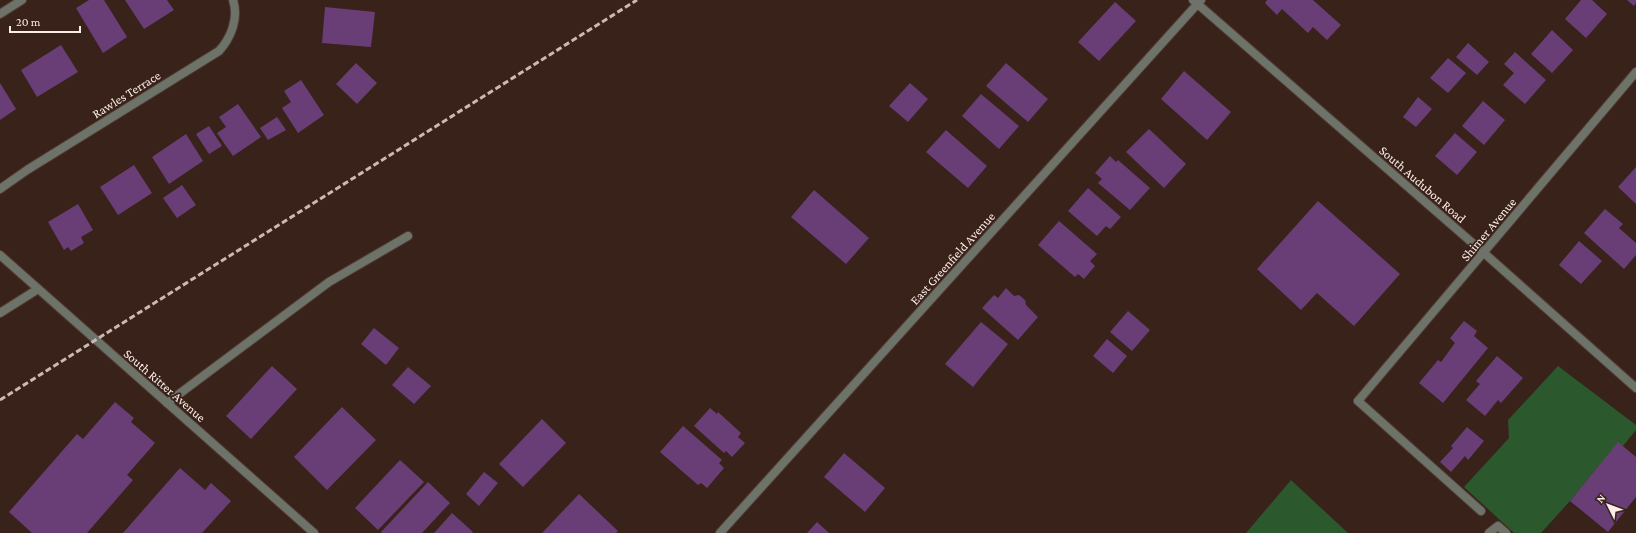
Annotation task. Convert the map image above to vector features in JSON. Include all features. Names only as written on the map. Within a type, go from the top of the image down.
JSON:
[{"type":"street","points":[[0,14],[22,0]]},
{"type":"street","name":"Rawles Terrace","points":[[0,189],[26,170],[219,51],[231,33],[235,18],[233,0]]},
{"type":"street","name":"South Audubon Road","points":[[1198,1],[1636,388]]},
{"type":"street","name":"East Greenfield Avenue","points":[[720,533],[1198,1]]},
{"type":"street","name":"Shimer Avenue","points":[[1481,511],[1358,402],[1636,72]]},
{"type":"street","points":[[167,403],[329,282],[408,236]]},
{"type":"street","name":"South Ritter Avenue","points":[[0,255],[314,533]]},
{"type":"street","points":[[0,313],[38,289]]},
{"type":"street","points":[[1489,533],[1498,526],[1506,533]]},
{"type":"green space","points":[[1558,366],[1636,425],[1636,430],[1623,446],[1618,443],[1570,501],[1541,533],[1514,533],[1464,487],[1509,438],[1508,420]]},
{"type":"green space","points":[[1291,480],[1348,533],[1246,533]]},
{"type":"building","points":[[89,0],[104,0],[127,37],[103,53],[76,8]]},
{"type":"building","points":[[125,0],[167,0],[174,10],[144,29]]},
{"type":"building","points":[[1267,0],[1313,0],[1341,25],[1327,40],[1313,27],[1308,33],[1282,9],[1277,15],[1265,3]]},
{"type":"building","points":[[1581,0],[1592,0],[1607,14],[1586,38],[1565,19]]},
{"type":"building","points":[[1627,0],[1636,0],[1636,3],[1634,6]]},
{"type":"building","points":[[1115,2],[1136,21],[1099,61],[1078,42]]},
{"type":"building","points":[[325,7],[375,12],[371,47],[322,43]]},
{"type":"building","points":[[1552,30],[1573,50],[1552,73],[1531,54]]},
{"type":"building","points":[[1468,43],[1489,62],[1477,75],[1456,57]]},
{"type":"building","points":[[61,45],[78,72],[37,97],[21,70]]},
{"type":"building","points":[[1515,52],[1546,80],[1525,104],[1503,85],[1514,73],[1504,64]]},
{"type":"building","points":[[1448,58],[1466,73],[1448,93],[1430,78]]},
{"type":"building","points":[[356,63],[377,83],[357,104],[336,84]]},
{"type":"building","points":[[1006,63],[1048,99],[1028,122],[986,86]]},
{"type":"building","points":[[1184,71],[1231,112],[1207,140],[1161,99]]},
{"type":"building","points":[[301,80],[324,115],[298,133],[282,108],[291,102],[284,91]]},
{"type":"building","points":[[0,83],[16,109],[0,120]]},
{"type":"building","points":[[910,83],[928,99],[908,122],[889,106]]},
{"type":"building","points":[[981,94],[1019,126],[999,149],[962,116]]},
{"type":"building","points":[[1418,97],[1432,109],[1416,127],[1403,117]]},
{"type":"building","points":[[1483,101],[1505,120],[1484,145],[1462,126]]},
{"type":"building","points":[[238,104],[261,137],[233,156],[217,133],[226,127],[219,117]]},
{"type":"building","points":[[277,117],[286,130],[268,140],[260,128]]},
{"type":"building","points":[[209,126],[222,146],[209,154],[196,134]]},
{"type":"building","points":[[1149,129],[1186,164],[1164,188],[1126,152]]},
{"type":"building","points":[[946,130],[987,166],[968,188],[926,152]]},
{"type":"building","points":[[1455,133],[1477,152],[1457,175],[1435,156]]},
{"type":"building","points":[[186,134],[203,161],[169,184],[152,157]]},
{"type":"building","points":[[1110,156],[1116,162],[1118,160],[1150,188],[1130,210],[1098,183],[1102,179],[1095,173]]},
{"type":"building","points":[[134,165],[152,193],[118,215],[100,187]]},
{"type":"building","points":[[1636,167],[1636,204],[1618,187]]},
{"type":"building","points":[[182,185],[196,205],[177,218],[163,198]]},
{"type":"building","points":[[1088,188],[1121,217],[1110,229],[1106,226],[1097,236],[1068,211]]},
{"type":"building","points":[[814,190],[869,238],[846,264],[791,217]]},
{"type":"building","points":[[1318,201],[1400,274],[1354,326],[1317,293],[1301,310],[1257,269]]},
{"type":"building","points":[[78,204],[93,230],[81,237],[84,243],[71,251],[68,247],[64,250],[48,222]]},
{"type":"building","points":[[1605,209],[1623,224],[1619,228],[1636,243],[1636,255],[1624,269],[1584,233]]},
{"type":"building","points":[[1059,221],[1097,254],[1090,261],[1095,266],[1084,279],[1078,274],[1075,277],[1038,245]]},
{"type":"building","points":[[1579,241],[1602,261],[1581,284],[1559,265]]},
{"type":"building","points":[[1006,288],[1014,296],[1019,295],[1025,300],[1026,305],[1038,317],[1018,340],[982,308],[994,295],[998,298]]},
{"type":"building","points":[[1128,311],[1150,330],[1132,351],[1110,332]]},
{"type":"building","points":[[1464,321],[1477,331],[1474,336],[1488,348],[1443,403],[1419,383],[1438,360],[1441,362],[1455,343],[1450,338]]},
{"type":"building","points":[[981,322],[1008,344],[973,387],[945,364]]},
{"type":"building","points":[[374,328],[399,348],[386,365],[361,344]]},
{"type":"building","points":[[1107,339],[1127,356],[1113,373],[1093,356]]},
{"type":"building","points":[[1497,356],[1523,378],[1501,403],[1498,400],[1485,416],[1466,400],[1480,384],[1476,381]]},
{"type":"building","points":[[272,366],[297,389],[251,439],[226,416]]},
{"type":"building","points":[[408,367],[431,386],[414,404],[392,385]]},
{"type":"building","points":[[115,402],[134,418],[131,422],[155,443],[127,475],[133,480],[87,533],[32,533],[9,512],[77,434],[83,439]]},
{"type":"building","points":[[342,407],[376,440],[327,490],[294,457]]},
{"type":"building","points":[[710,408],[717,414],[718,412],[741,433],[738,437],[745,443],[732,457],[726,451],[724,453],[694,426]]},
{"type":"building","points":[[542,419],[566,443],[523,487],[499,464]]},
{"type":"building","points":[[683,426],[722,460],[719,463],[724,468],[707,488],[701,483],[698,485],[660,452]]},
{"type":"building","points":[[1467,427],[1484,441],[1468,460],[1465,456],[1451,472],[1440,462],[1453,448],[1451,446]]},
{"type":"building","points":[[1618,442],[1636,457],[1636,497],[1608,532],[1570,501]]},
{"type":"building","points":[[844,453],[885,488],[865,512],[824,477]]},
{"type":"building","points":[[400,460],[424,482],[378,530],[355,508]]},
{"type":"building","points":[[180,468],[205,490],[211,483],[231,501],[202,533],[123,533]]},
{"type":"building","points":[[484,472],[498,483],[479,506],[466,494]]},
{"type":"building","points":[[428,482],[450,503],[422,533],[382,533],[381,532]]},
{"type":"building","points":[[579,494],[618,531],[616,533],[542,533]]},
{"type":"building","points":[[452,513],[473,532],[434,533]]},
{"type":"building","points":[[817,522],[829,533],[807,533]]},
{"type":"railway","points":[[0,400],[637,0]]}]
